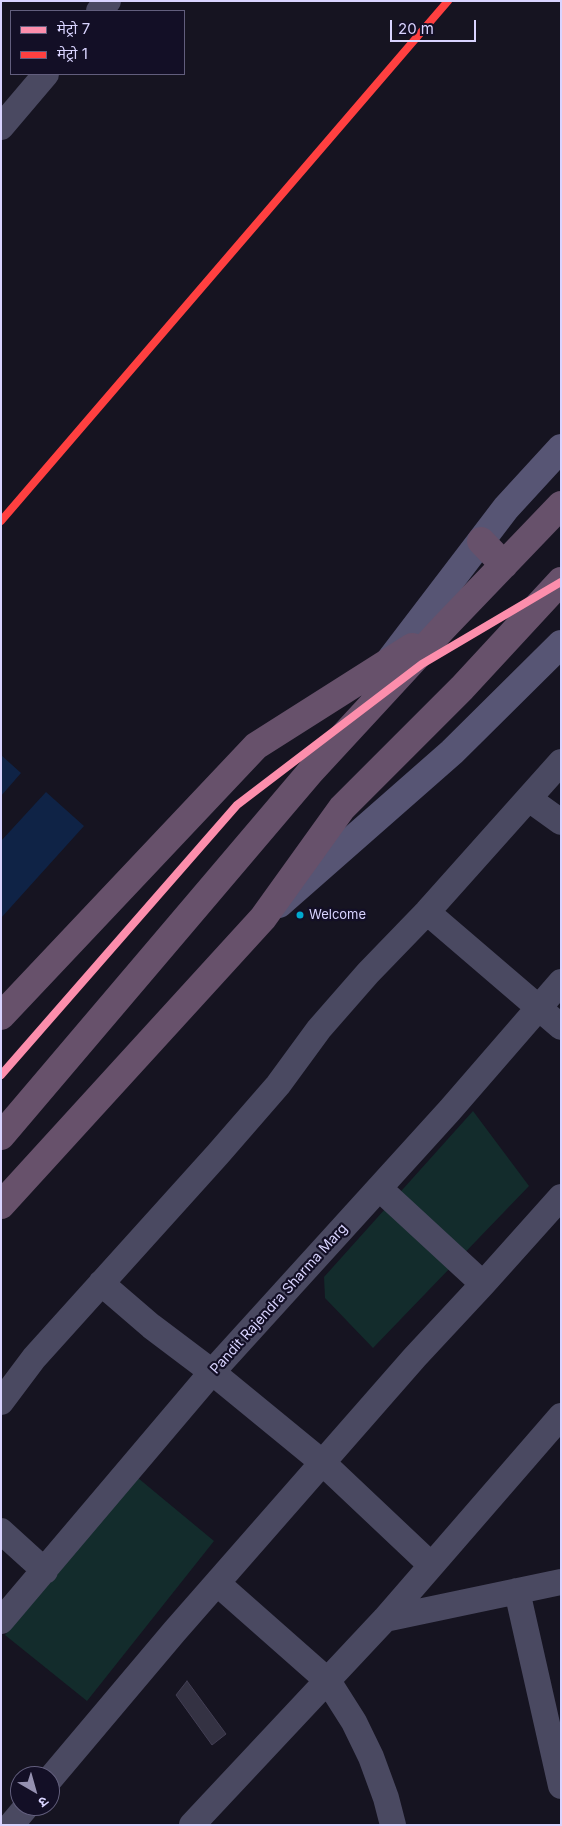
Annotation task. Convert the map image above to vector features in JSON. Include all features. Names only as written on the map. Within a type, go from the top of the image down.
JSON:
[{"type":"highway","points":[[1,1136],[311,771],[444,626],[560,506]]},
{"type":"highway","points":[[481,541],[504,564]]},
{"type":"highway","points":[[1,1205],[263,918],[342,808],[462,688],[561,581]]},
{"type":"highway","points":[[1,1016],[256,746],[444,626]]},
{"type":"main road","points":[[311,771],[390,661],[506,508],[561,448]]},
{"type":"main road","points":[[263,918],[452,752],[561,644]]},
{"type":"street","points":[[1,127],[45,75]]},
{"type":"street","points":[[1,1402],[34,1358],[278,1085],[319,1030],[368,973],[530,799],[561,762]]},
{"type":"street","points":[[530,799],[561,822]]},
{"type":"street","points":[[426,912],[561,1027]]},
{"type":"street","name":"Pandit Rajendra Sharma Marg","points":[[1,1621],[212,1372],[450,1110],[561,982]]},
{"type":"street","points":[[379,1188],[483,1284]]},
{"type":"street","points":[[60,1767],[217,1583],[415,1357],[561,1197]]},
{"type":"street","points":[[101,1283],[151,1326],[212,1372],[323,1463],[431,1565]]},
{"type":"street","points":[[192,1825],[385,1619],[561,1416]]},
{"type":"street","points":[[1,1530],[45,1571]]},
{"type":"street","points":[[385,1619],[561,1582]]},
{"type":"street","points":[[217,1583],[328,1681],[354,1722],[371,1757],[386,1798],[393,1825]]},
{"type":"street","points":[[517,1591],[559,1770]]},
{"type":"green space","points":[[473,1111],[529,1186],[373,1348],[325,1298],[324,1277]]},
{"type":"green space","points":[[138,1478],[214,1541],[87,1701],[5,1635]]},
{"type":"water","points":[[1,755],[21,773],[1,796]]},
{"type":"water","points":[[46,792],[84,826],[1,918],[1,841]]},
{"type":"building","points":[[187,1681],[226,1734],[212,1745],[176,1695]]},
{"type":"metro line","name":"1","points":[[1,521],[448,1]]},
{"type":"metro line","name":"7","points":[[1,1075],[237,805],[422,664],[561,582]]},
{"type":"place","name":"Welcome","points":[[300,915]]}]
